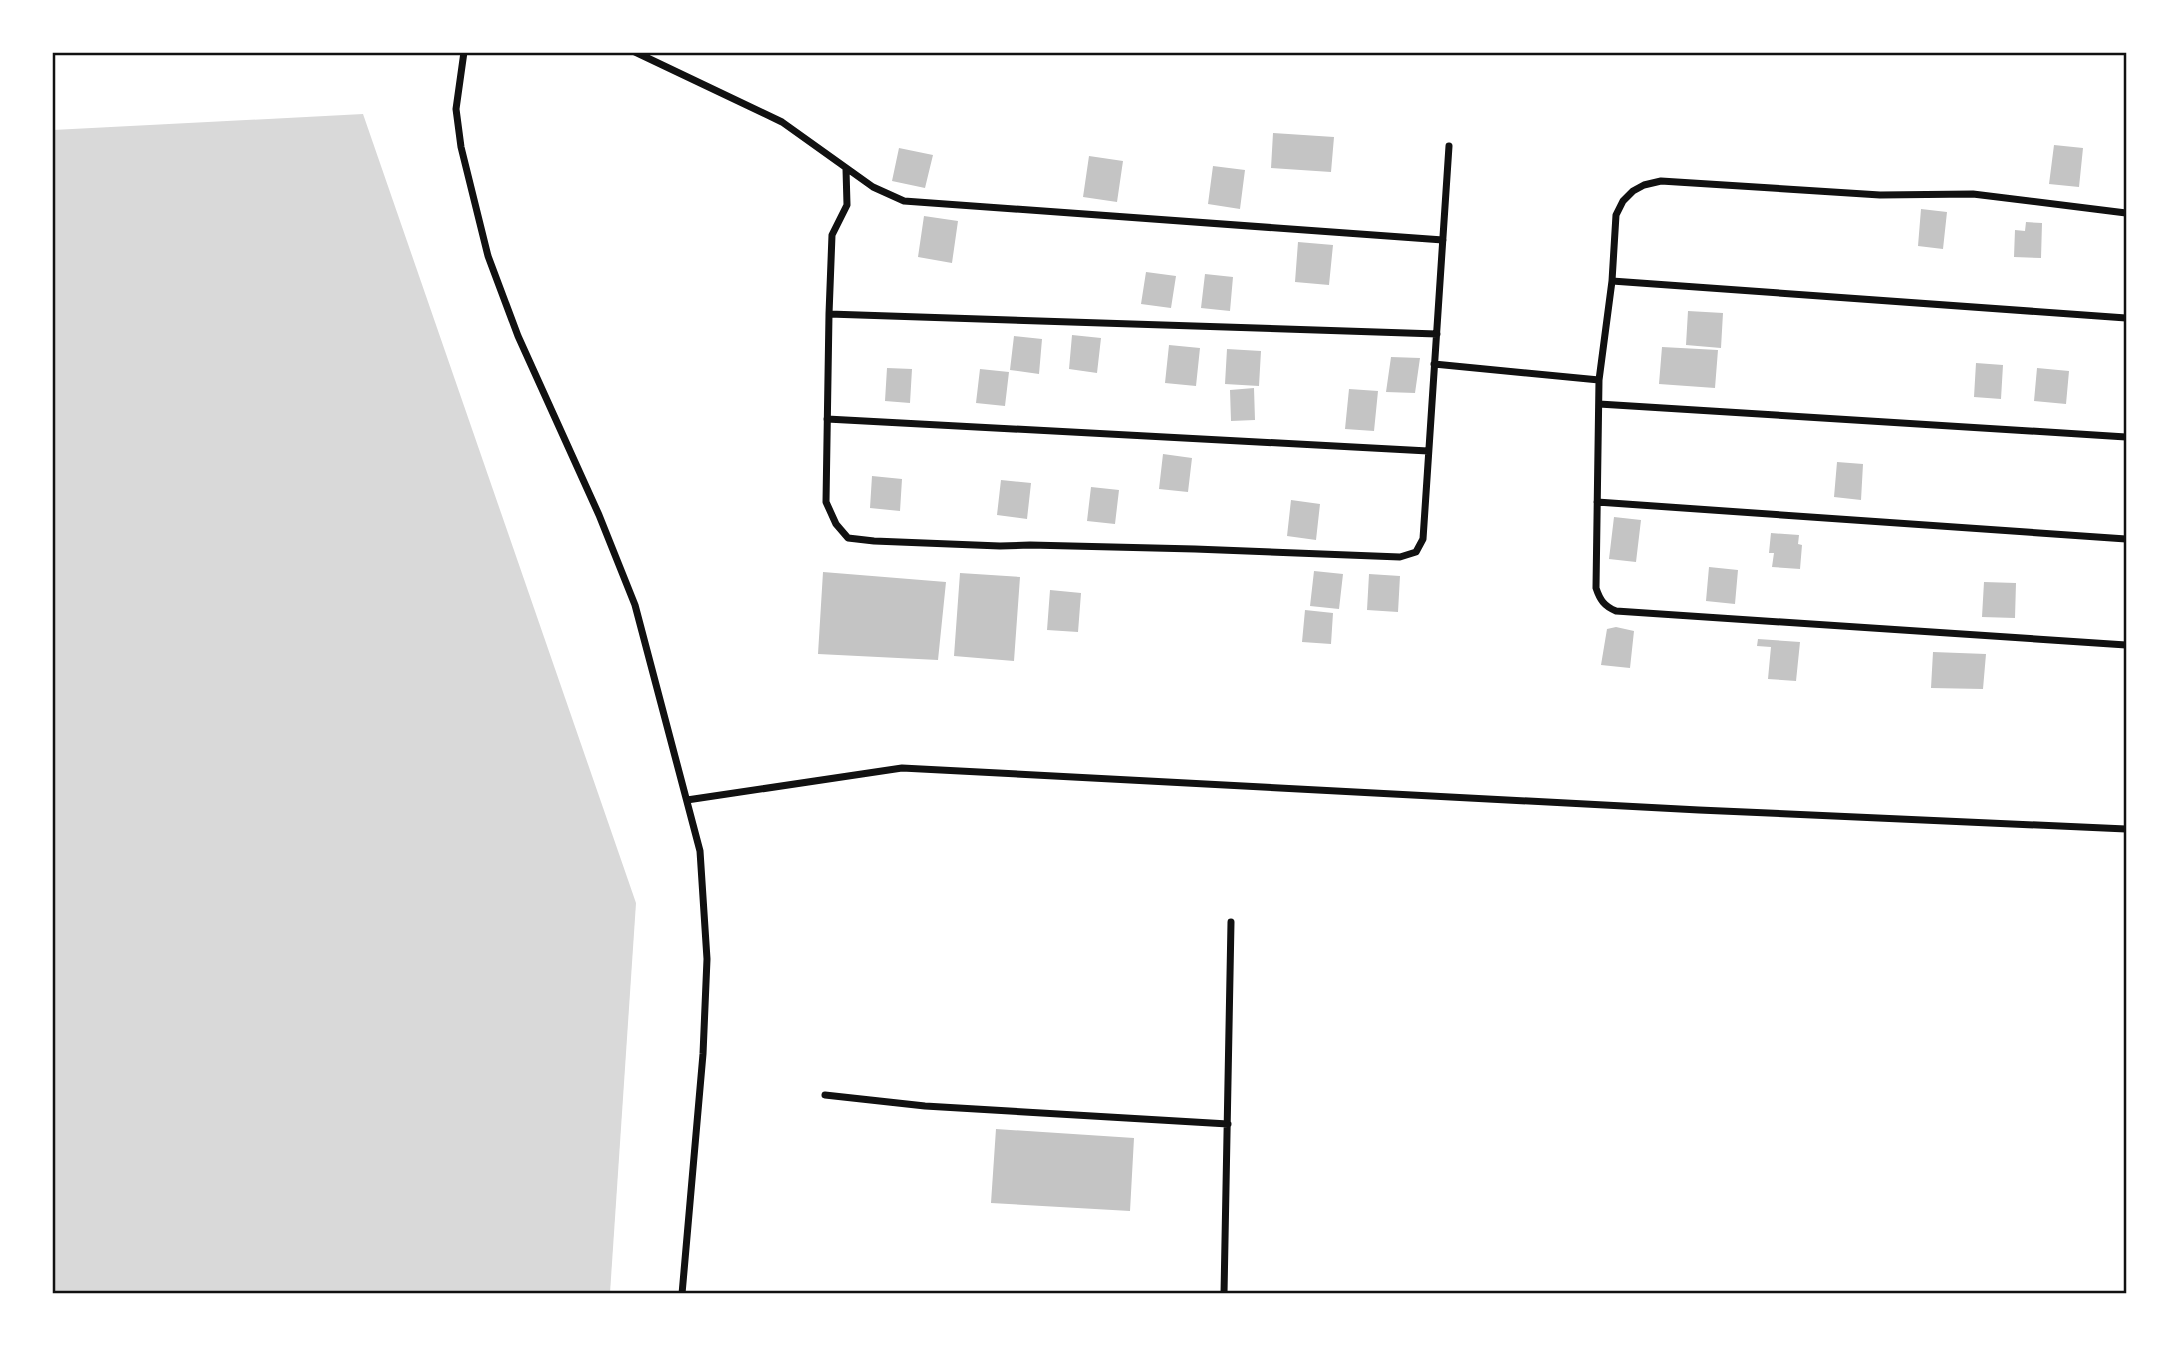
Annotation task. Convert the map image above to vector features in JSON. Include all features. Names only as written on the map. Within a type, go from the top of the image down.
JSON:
[{"type":"street","points":[[464,52],[456,109],[461,147],[488,256],[518,336],[599,515],[635,605],[700,851],[707,959],[704,1054],[682,1293]]},
{"type":"street","points":[[635,52],[782,122],[873,187],[904,201],[1443,240]]},
{"type":"street","points":[[846,169],[848,205],[832,236],[825,502],[836,524],[848,538],[1000,546],[1195,549],[1400,557],[1416,552],[1423,539],[1449,146]]},
{"type":"street","points":[[2126,213],[1973,194],[1880,194],[1661,181],[1633,191],[1623,201],[1616,215],[1612,281],[1599,380],[1596,588],[1607,607],[1616,611],[2126,645]]},
{"type":"street","points":[[1612,281],[2126,318]]},
{"type":"street","points":[[829,314],[1437,334]]},
{"type":"street","points":[[1434,364],[1599,380]]},
{"type":"street","points":[[1599,404],[2126,437]]},
{"type":"street","points":[[827,419],[1428,452]]},
{"type":"street","points":[[1597,502],[2126,539]]},
{"type":"street","points":[[687,800],[902,768],[2126,829]]},
{"type":"street","points":[[1224,1293],[1231,922]]},
{"type":"street","points":[[825,1095],[925,1106],[1228,1124]]},
{"type":"shaded area","points":[[363,114],[636,903],[610,1293],[53,1293],[53,130]]},
{"type":"building","points":[[1273,133],[1334,137],[1331,172],[1271,168]]},
{"type":"building","points":[[2054,145],[2083,148],[2079,187],[2049,184]]},
{"type":"building","points":[[899,148],[933,155],[925,188],[892,181]]},
{"type":"building","points":[[1089,156],[1123,161],[1117,202],[1083,197]]},
{"type":"building","points":[[1213,166],[1245,170],[1240,209],[1208,204]]},
{"type":"building","points":[[1921,209],[1947,212],[1943,249],[1918,246]]},
{"type":"building","points":[[924,216],[958,221],[952,263],[918,257]]},
{"type":"building","points":[[2026,222],[2042,223],[2041,258],[2014,257],[2015,230],[2025,231]]},
{"type":"building","points":[[1298,242],[1333,245],[1329,285],[1295,282]]},
{"type":"building","points":[[1146,272],[1176,276],[1171,308],[1141,304]]},
{"type":"building","points":[[1205,274],[1233,277],[1230,311],[1201,308]]},
{"type":"building","points":[[1688,311],[1723,313],[1721,348],[1686,345]]},
{"type":"building","points":[[1072,335],[1101,338],[1097,373],[1069,369]]},
{"type":"building","points":[[1014,336],[1042,339],[1039,374],[1010,370]]},
{"type":"building","points":[[1169,345],[1200,348],[1196,386],[1165,383]]},
{"type":"building","points":[[1662,347],[1718,350],[1715,388],[1659,384]]},
{"type":"building","points":[[1227,349],[1261,351],[1259,386],[1225,384]]},
{"type":"building","points":[[1391,357],[1420,358],[1415,393],[1386,392]]},
{"type":"building","points":[[1976,363],[2003,365],[2001,399],[1974,397]]},
{"type":"building","points":[[887,368],[912,369],[910,403],[885,401]]},
{"type":"building","points":[[2037,368],[2069,371],[2066,404],[2034,401]]},
{"type":"building","points":[[980,369],[1009,372],[1005,406],[976,403]]},
{"type":"building","points":[[1254,388],[1255,420],[1231,421],[1230,390]]},
{"type":"building","points":[[1349,389],[1378,391],[1374,431],[1345,429]]},
{"type":"building","points":[[1163,454],[1192,458],[1188,492],[1159,489]]},
{"type":"building","points":[[1837,462],[1863,464],[1861,500],[1834,497]]},
{"type":"building","points":[[872,476],[902,479],[900,511],[870,508]]},
{"type":"building","points":[[1001,480],[1031,483],[1027,519],[997,515]]},
{"type":"building","points":[[1091,487],[1119,490],[1115,524],[1087,521]]},
{"type":"building","points":[[1291,500],[1320,504],[1316,540],[1287,536]]},
{"type":"building","points":[[1614,517],[1641,520],[1636,562],[1609,559]]},
{"type":"building","points":[[1771,533],[1799,535],[1798,544],[1802,545],[1800,569],[1772,567],[1774,553],[1769,553]]},
{"type":"building","points":[[1709,567],[1738,570],[1735,604],[1706,601]]},
{"type":"building","points":[[1314,571],[1343,574],[1339,609],[1310,606]]},
{"type":"building","points":[[823,572],[946,582],[938,660],[818,654]]},
{"type":"building","points":[[960,573],[1020,577],[1014,661],[954,656]]},
{"type":"building","points":[[1369,574],[1400,576],[1398,612],[1367,610]]},
{"type":"building","points":[[1984,582],[2016,583],[2015,618],[1982,617]]},
{"type":"building","points":[[1050,590],[1081,593],[1078,632],[1047,630]]},
{"type":"building","points":[[1305,610],[1333,613],[1331,644],[1302,642]]},
{"type":"building","points":[[1616,627],[1634,631],[1630,668],[1601,665],[1607,629]]},
{"type":"building","points":[[1758,639],[1800,642],[1796,681],[1768,679],[1771,647],[1757,646]]},
{"type":"building","points":[[1933,652],[1986,654],[1983,689],[1931,688]]},
{"type":"building","points":[[996,1129],[1134,1138],[1130,1211],[991,1203]]}]
